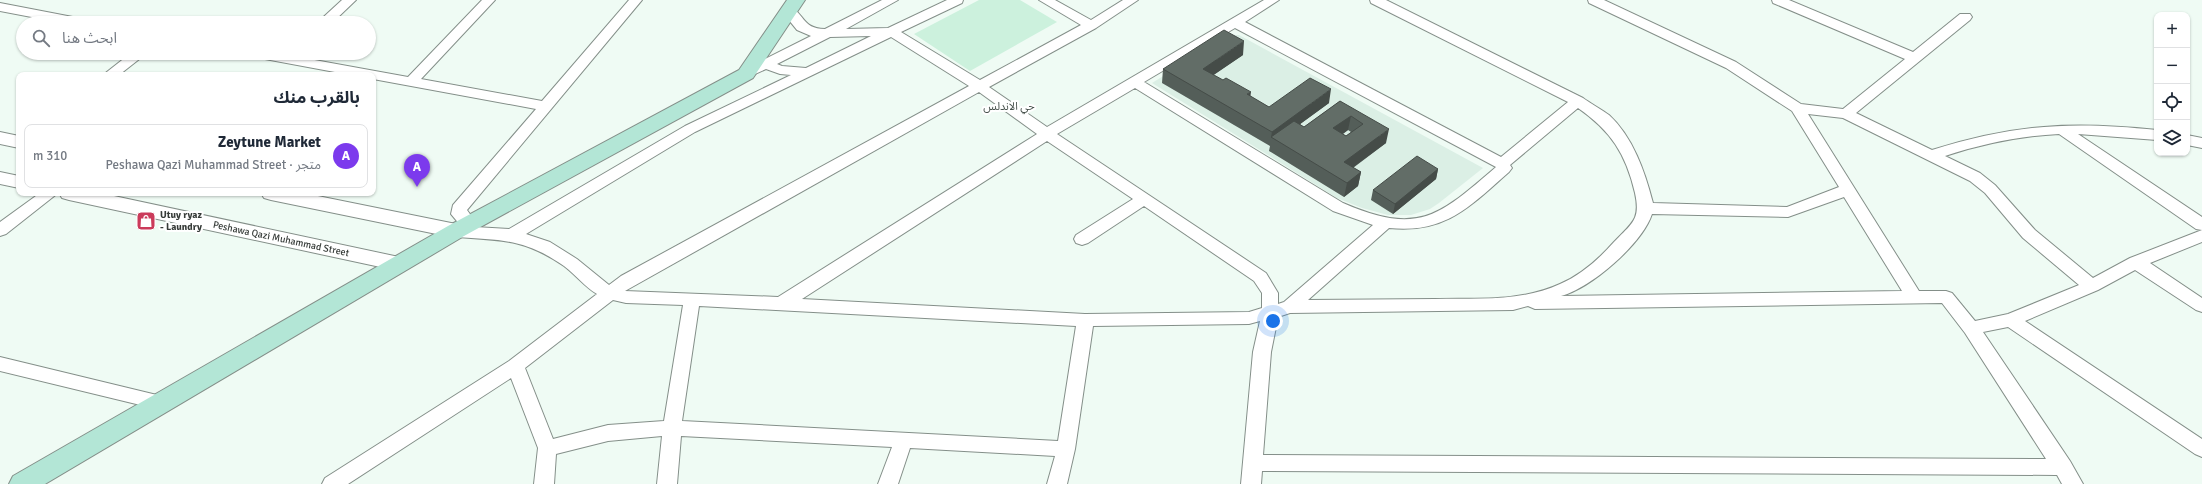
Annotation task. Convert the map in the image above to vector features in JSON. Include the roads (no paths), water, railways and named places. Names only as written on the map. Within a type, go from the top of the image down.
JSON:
[{"type":"main road","points":[[22,484],[463,227],[746,74],[792,6]]},
{"type":"street","points":[[332,16],[350,0]]},
{"type":"street","points":[[411,82],[489,0]]},
{"type":"street","points":[[463,227],[459,214],[459,208],[544,106],[636,0]]},
{"type":"street","points":[[746,74],[892,0]]},
{"type":"street","points":[[512,235],[690,129],[957,0]]},
{"type":"street","points":[[1046,0],[1091,25]]},
{"type":"street","points":[[332,484],[515,366],[627,280],[1091,25],[1132,0]]},
{"type":"street","points":[[782,303],[1047,134],[1136,83],[1272,0]]},
{"type":"street","points":[[1376,0],[1578,101],[1602,118],[1616,132],[1627,151],[1640,182],[1646,208],[1641,223],[1627,240],[1593,272],[1565,289],[1513,304]]},
{"type":"street","points":[[1594,0],[1731,65],[1797,108],[1915,298]]},
{"type":"street","points":[[1778,0],[1915,58]]},
{"type":"street","points":[[792,6],[802,28],[815,33],[892,32],[979,86],[1047,134],[1260,277],[1270,293],[1270,313],[1262,352],[1251,484]]},
{"type":"street","points":[[0,7],[47,16]]},
{"type":"street","points":[[1846,114],[1965,17]]},
{"type":"street","points":[[1236,23],[1502,164]]},
{"type":"street","points":[[114,72],[130,60]]},
{"type":"street","points":[[307,60],[364,72]]},
{"type":"street","points":[[766,64],[780,70],[808,72]]},
{"type":"street","points":[[376,75],[544,106]]},
{"type":"street","points":[[1136,83],[1338,207],[1361,217],[1386,222],[1426,222],[1442,217],[1455,210],[1504,168],[1502,164]]},
{"type":"street","points":[[1502,164],[1578,101]]},
{"type":"street","points":[[1797,108],[1846,114],[1933,155],[1983,183],[2029,234],[2092,286]]},
{"type":"street","points":[[1933,155],[2010,133],[2061,128],[2119,130],[2154,135]]},
{"type":"street","points":[[2061,128],[2202,225]]},
{"type":"street","points":[[0,138],[16,141]]},
{"type":"street","points":[[2190,141],[2202,143]]},
{"type":"street","points":[[0,178],[16,181]]},
{"type":"street","points":[[1646,208],[1788,212],[1847,190]]},
{"type":"street","points":[[0,230],[46,196]]},
{"type":"street","name":"Peshawa Qazi Muhammad Street","points":[[83,196],[399,264]]},
{"type":"street","points":[[288,196],[512,235],[544,246],[571,263],[597,286],[610,293],[626,297],[692,298],[1084,320],[1250,318],[1290,307],[1946,297],[1971,328],[2073,484]]},
{"type":"street","points":[[1082,239],[1144,199]]},
{"type":"street","points":[[1290,307],[1386,222]]},
{"type":"street","points":[[1971,328],[2011,320],[2092,286],[2136,262],[2202,236]]},
{"type":"street","points":[[2136,262],[2202,306]]},
{"type":"street","points":[[667,484],[672,428],[692,298]]},
{"type":"street","points":[[1057,484],[1066,449],[1084,320]]},
{"type":"street","points":[[2011,320],[2202,449]]},
{"type":"street","points":[[0,364],[161,403]]},
{"type":"street","points":[[515,366],[547,448],[544,484]]},
{"type":"street","points":[[547,448],[608,433],[672,428],[1066,449]]},
{"type":"street","points":[[888,484],[904,440]]},
{"type":"street","points":[[1253,462],[2062,467]]},
{"type":"place","name":"Zeytune Market","points":[[417,187]]},
{"type":"place","name":"Utuy ryaz - Laundry","points":[[146,221]]},
{"type":"district","name":"حي الاندلس","points":[[1009,106]]}]
